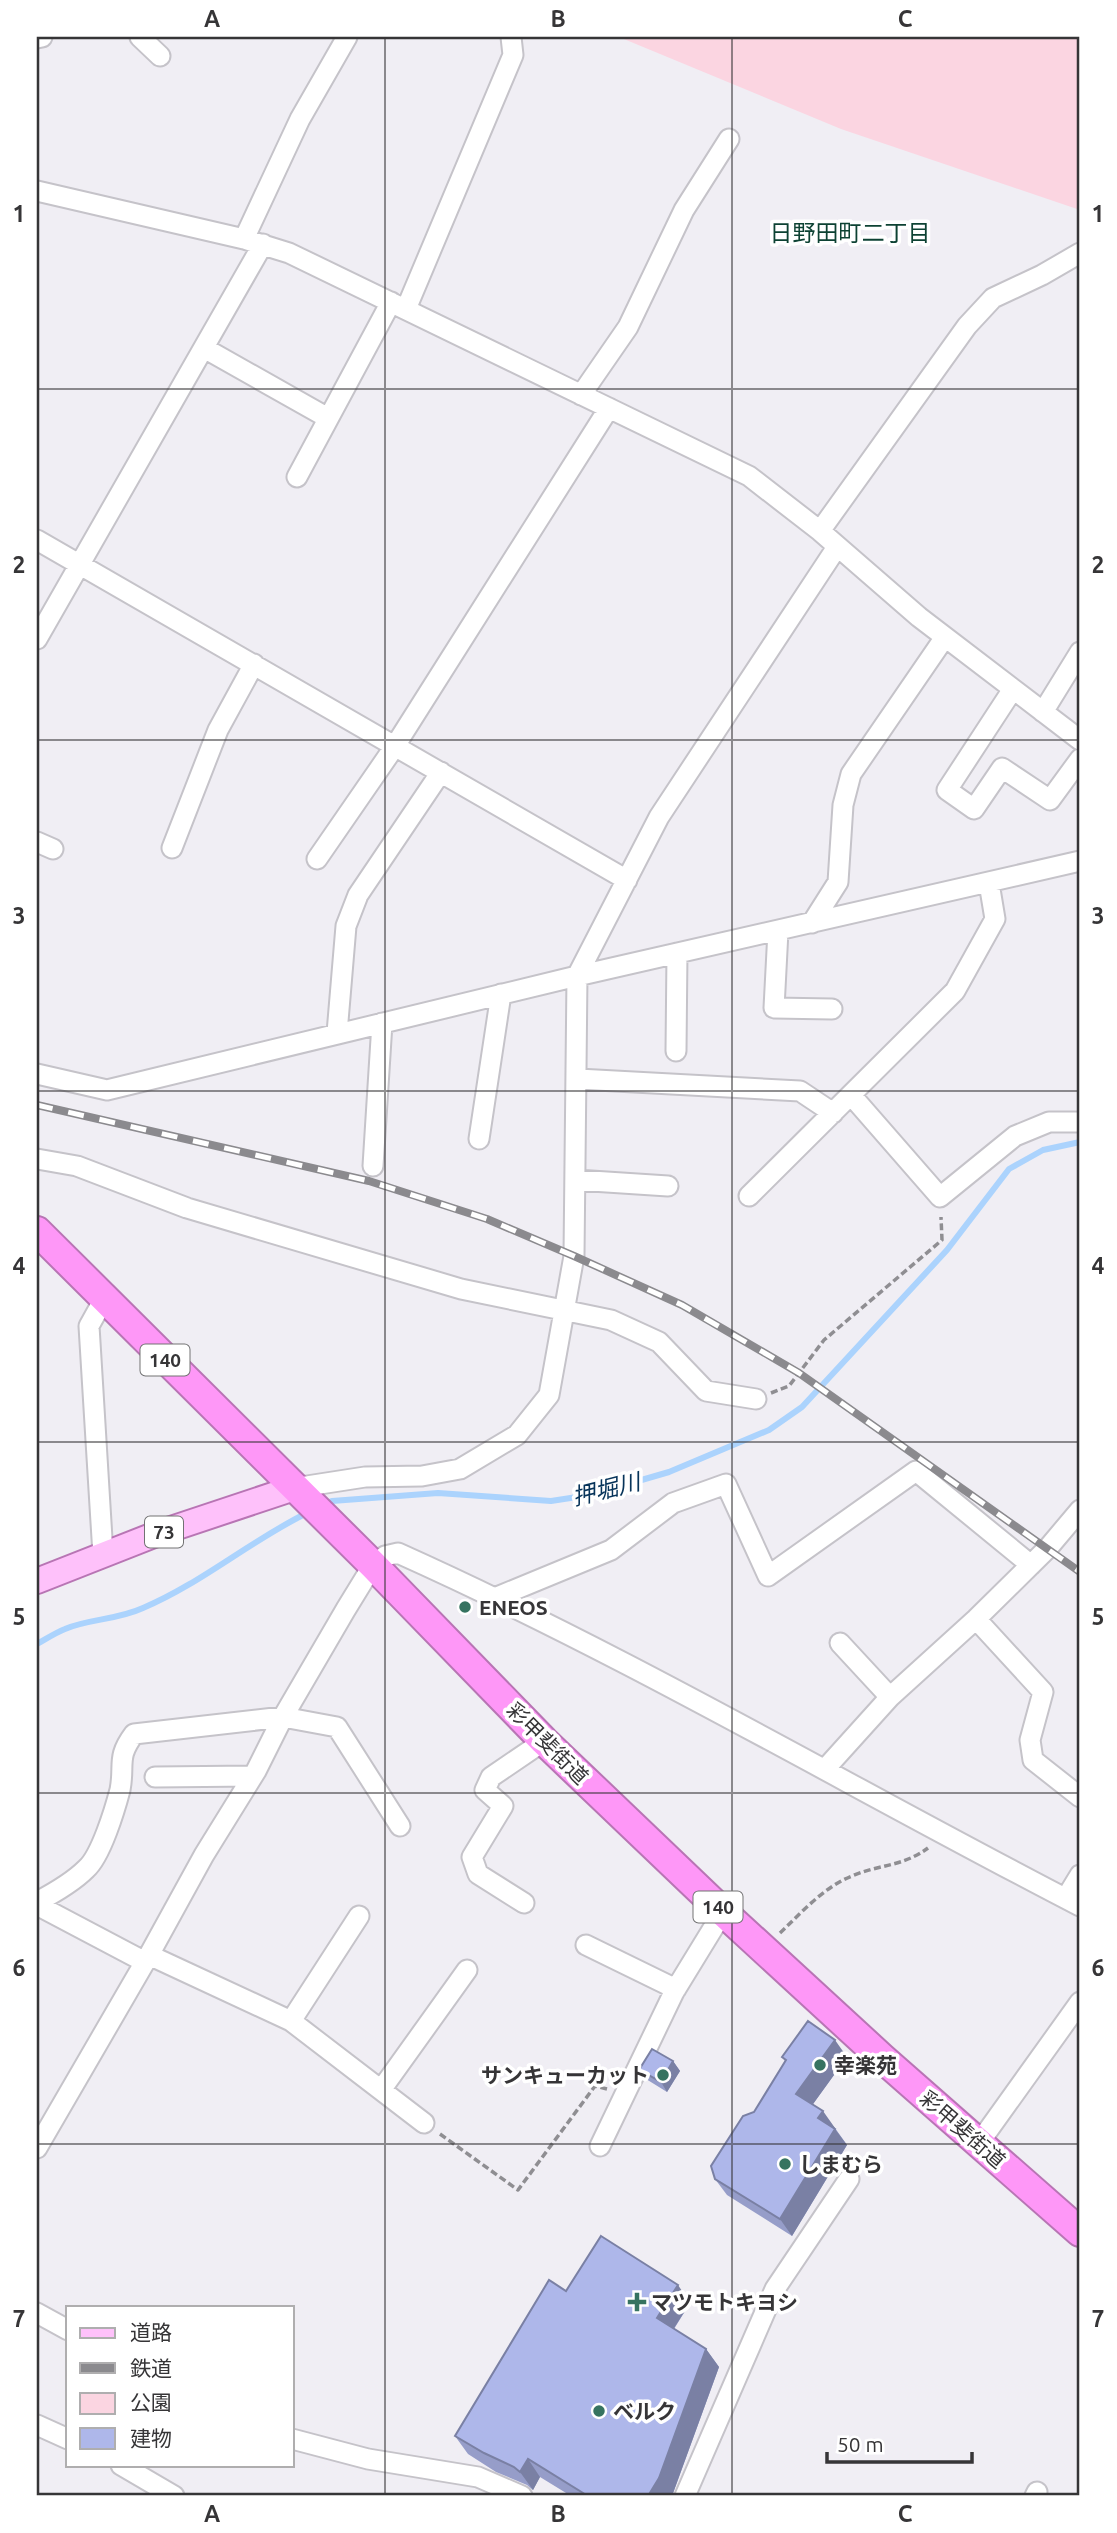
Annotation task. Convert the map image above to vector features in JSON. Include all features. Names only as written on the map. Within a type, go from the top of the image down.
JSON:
[{"type":"highway","name":"彩甲斐街道","points":[[37,1231],[373,1565],[544,1741],[723,1912],[1080,2232]]},
{"type":"main road","name":"73","points":[[37,1581],[159,1533],[301,1496]]},
{"type":"street","points":[[37,38],[42,37]]},
{"type":"street","points":[[141,37],[160,56]]},
{"type":"street","points":[[244,239],[300,119],[347,37]]},
{"type":"street","points":[[297,477],[328,418],[398,306],[513,55],[511,37]]},
{"type":"street","points":[[580,395],[628,327],[684,210],[729,139]]},
{"type":"street","points":[[37,191],[244,239],[289,253],[749,476],[820,531],[945,637],[1080,740]]},
{"type":"street","points":[[37,639],[263,244]]},
{"type":"street","points":[[820,531],[967,326],[993,298],[1080,253]]},
{"type":"street","points":[[204,348],[328,418]]},
{"type":"street","points":[[317,859],[395,746],[609,408]]},
{"type":"street","points":[[37,540],[627,880]]},
{"type":"street","points":[[301,1496],[365,1477],[422,1476],[460,1469],[517,1435],[549,1395],[574,1255],[578,976],[659,817],[837,547]]},
{"type":"street","points":[[812,923],[838,882],[843,805],[851,774],[945,637]]},
{"type":"street","points":[[1043,712],[1080,652]]},
{"type":"street","points":[[172,848],[218,730],[254,664]]},
{"type":"street","points":[[1013,689],[947,789],[974,809],[1002,768],[1049,800],[1080,760]]},
{"type":"street","points":[[337,1033],[346,926],[358,895],[441,772]]},
{"type":"street","points":[[37,1074],[107,1090],[501,994],[1080,861]]},
{"type":"street","points":[[750,1196],[956,991],[995,919],[989,883]]},
{"type":"street","points":[[778,931],[774,1008],[832,1009]]},
{"type":"street","points":[[676,1051],[677,953]]},
{"type":"street","points":[[479,1139],[501,994]]},
{"type":"street","points":[[373,1166],[382,1023]]},
{"type":"street","points":[[578,1079],[800,1091],[833,1113]]},
{"type":"street","points":[[851,1095],[940,1197],[1016,1136],[1049,1122],[1080,1122]]},
{"type":"street","points":[[37,1159],[77,1166],[187,1208],[461,1289],[611,1321],[659,1342],[706,1391],[756,1399]]},
{"type":"street","points":[[576,1180],[668,1186]]},
{"type":"street","points":[[103,1555],[89,1326],[104,1298]]},
{"type":"street","points":[[497,1597],[611,1550],[673,1503],[726,1484],[768,1576],[916,1471],[1031,1565]]},
{"type":"street","points":[[825,1769],[890,1697],[1031,1565],[1080,1510]]},
{"type":"street","points":[[37,2148],[204,1855],[253,1776],[282,1717],[373,1565],[385,1556],[398,1553],[497,1597],[1073,1902],[1080,1875]]},
{"type":"street","points":[[976,1619],[1043,1692],[1030,1740],[1032,1760],[1080,1797]]},
{"type":"street","points":[[840,1643],[890,1697]]},
{"type":"street","points":[[37,1903],[89,1868],[100,1847],[120,1790],[123,1749],[134,1734],[282,1717],[337,1727],[400,1826]]},
{"type":"street","points":[[524,1903],[478,1874],[472,1857],[503,1805],[485,1790],[491,1777],[544,1741]]},
{"type":"street","points":[[155,1777],[253,1776]]},
{"type":"street","points":[[37,1903],[147,1959],[291,2021],[424,2123]]},
{"type":"street","points":[[600,2146],[677,1989],[723,1912]]},
{"type":"street","points":[[291,2021],[359,1916]]},
{"type":"street","points":[[586,1945],[677,1989]]},
{"type":"street","points":[[381,2090],[467,1970]]},
{"type":"street","points":[[979,2143],[1080,2002]]},
{"type":"street","points":[[685,2496],[775,2288],[849,2179]]},
{"type":"street","points":[[37,2313],[66,2329]]},
{"type":"street","points":[[37,2425],[66,2438]]},
{"type":"street","points":[[294,2440],[368,2459],[478,2477],[522,2496]]},
{"type":"street","points":[[123,2466],[174,2496]]},
{"type":"path","points":[[756,1399],[789,1386],[824,1340],[942,1240],[940,1197]]},
{"type":"path","points":[[764,1949],[831,1887],[852,1876],[904,1863],[947,1835]]},
{"type":"path","points":[[424,2123],[518,2190],[595,2086],[625,2094]]},
{"type":"green space","points":[[619,37],[1080,37],[1080,210],[841,129]]},
{"type":"building","points":[[808,2021],[835,2040],[796,2094],[823,2111],[818,2118],[835,2129],[780,2219],[715,2179],[711,2166],[743,2116],[754,2112],[786,2060],[782,2057]]},
{"type":"building","points":[[652,2049],[673,2061],[661,2082],[639,2070]]},
{"type":"building","name":"ベルク","points":[[601,2236],[678,2285],[657,2318],[706,2349],[659,2478],[648,2496],[588,2496],[528,2459],[520,2472],[455,2436],[549,2280],[566,2291]]},
{"type":"waterway","name":"押堀川","points":[[322,1506],[332,1501],[438,1493],[551,1501],[590,1495],[669,1472],[769,1430],[802,1407],[947,1250],[1009,1169],[1043,1150],[1080,1142]]},
{"type":"waterway","name":"押堀川","points":[[37,1644],[74,1626],[133,1612],[165,1598],[309,1512]]},
{"type":"railway","points":[[37,1105],[369,1181],[487,1219],[574,1256],[682,1305],[799,1373],[1080,1572]]},
{"type":"place","name":"ENEOS","points":[[465,1607]]},
{"type":"place","name":"幸楽苑","points":[[820,2065]]},
{"type":"place","name":"サンキューカット","points":[[663,2075]]},
{"type":"place","name":"しまむら","points":[[785,2164]]},
{"type":"place","name":"マツモトキヨシ","points":[[637,2302]]},
{"type":"place","name":"ベルク","points":[[599,2411]]},
{"type":"district","name":"日野田町二丁目","points":[[850,232]]}]
